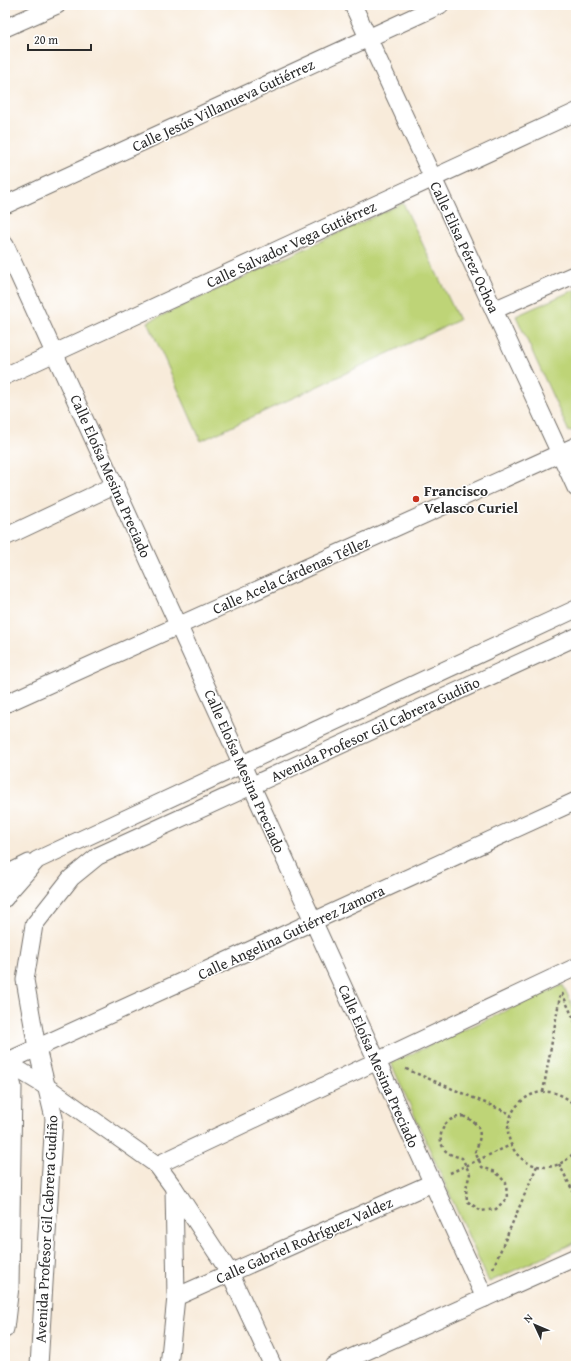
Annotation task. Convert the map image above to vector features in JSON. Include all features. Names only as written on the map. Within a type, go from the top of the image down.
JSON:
[{"type":"street","points":[[5,28],[57,5]]},
{"type":"street","name":"Calle Elisa Pérez Ochoa","points":[[353,5],[576,488]]},
{"type":"street","name":"Calle Jesús Villanueva Gutiérrez","points":[[5,205],[440,5]]},
{"type":"street","name":"Calle Salvador Vega Gutiérrez","points":[[5,376],[576,112]]},
{"type":"street","name":"Calle Eloísa Mesina Preciado","points":[[5,245],[377,1061],[439,1179],[484,1298]]},
{"type":"street","points":[[494,310],[576,274]]},
{"type":"street","name":"Calle Acela Cárdenas Téllez","points":[[5,704],[576,446]]},
{"type":"street","points":[[5,537],[114,485]]},
{"type":"street","name":"Avenida Profesor Gil Cabrera Gudiño","points":[[5,875],[576,609]]},
{"type":"street","name":"Avenida Profesor Gil Cabrera Gudiño","points":[[39,1366],[54,1118],[37,1048],[25,980],[34,925],[70,878],[98,856],[576,637]]},
{"type":"street","name":"Calle Angelina Gutiérrez Zamora","points":[[6,1060],[37,1048],[576,801]]},
{"type":"street","name":"Avenida Profesor Gil Cabrera Gudiño","points":[[5,898],[8,892],[37,860]]},
{"type":"street","points":[[156,1165],[576,967]]},
{"type":"street","points":[[6,1060],[47,1087],[156,1165],[174,1188],[230,1273],[273,1366]]},
{"type":"street","points":[[5,1329],[10,1287],[13,1087],[6,1060]]},
{"type":"street","name":"Calle Gabriel Rodríguez Valdez","points":[[176,1297],[439,1179]]},
{"type":"street","points":[[169,1366],[176,1297],[174,1188]]},
{"type":"street","points":[[333,1366],[576,1257]]},
{"type":"path","points":[[543,1092],[561,990]]},
{"type":"path","points":[[405,1069],[511,1114]]},
{"type":"path","points":[[576,1107],[566,1097],[555,1092],[533,1094],[524,1098],[516,1106],[511,1114],[508,1124],[508,1135],[511,1145],[518,1155],[527,1162],[537,1166],[548,1167],[559,1164],[569,1158],[576,1151]]},
{"type":"path","points":[[463,1116],[472,1120],[479,1129],[480,1141],[475,1152],[482,1167],[496,1172],[506,1183],[507,1198],[496,1209],[481,1211],[468,1201],[466,1188],[470,1174],[466,1166],[462,1158],[451,1155],[443,1148],[440,1136],[444,1126],[452,1118],[463,1116]]},
{"type":"path","points":[[439,1179],[511,1145]]},
{"type":"path","points":[[559,1164],[576,1197]]},
{"type":"path","points":[[493,1268],[537,1166]]},
{"type":"green space","points":[[403,203],[459,320],[201,441],[148,322]]},
{"type":"green space","points":[[576,289],[576,429],[569,432],[516,316]]},
{"type":"green space","points":[[563,985],[576,1013],[576,1242],[489,1282],[391,1063]]},
{"type":"place","name":"Francisco Velasco Curiel","points":[[416,499]]}]
